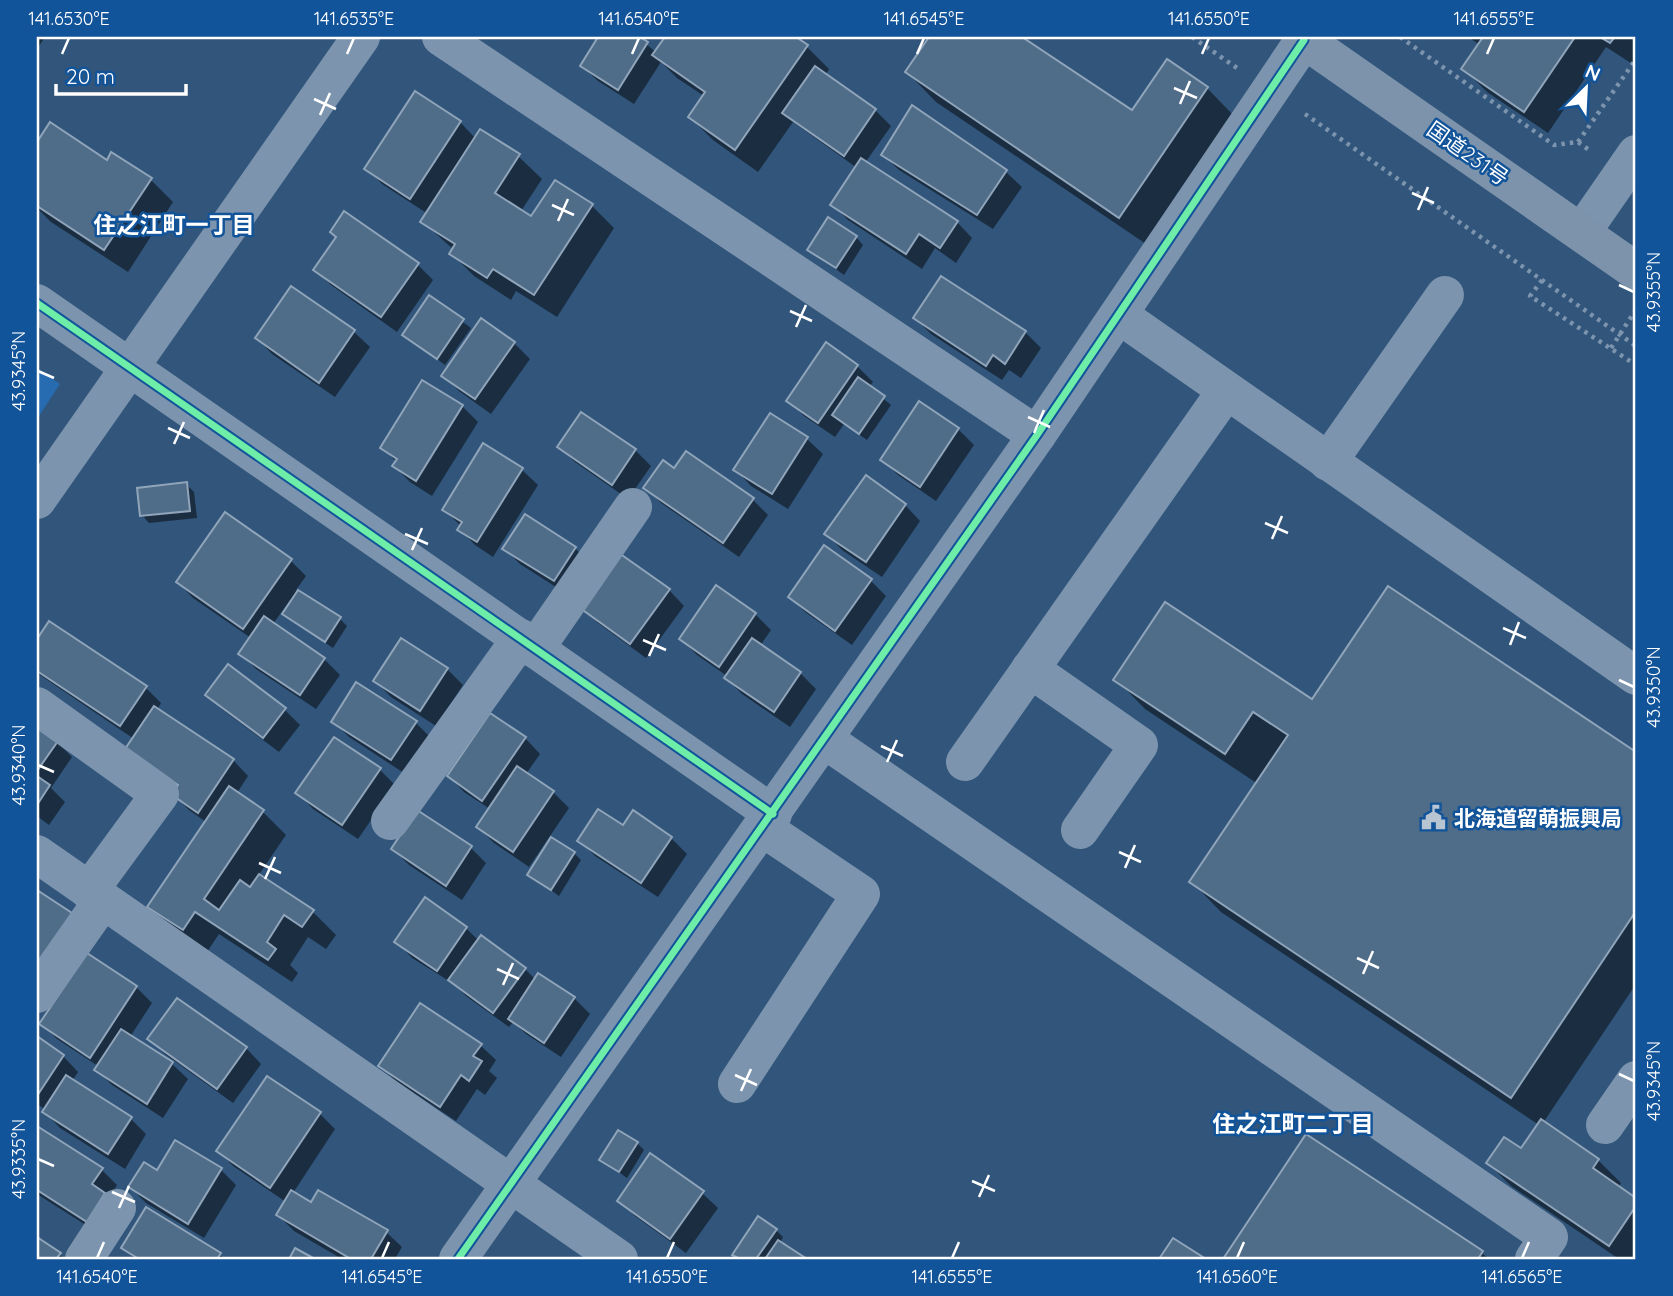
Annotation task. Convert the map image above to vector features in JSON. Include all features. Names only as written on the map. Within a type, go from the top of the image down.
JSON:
[{"type":"highway","name":"国道231号","points":[[1302,38],[1636,271]]},
{"type":"street","points":[[37,500],[361,37]]},
{"type":"street","points":[[441,37],[1037,435]]},
{"type":"street","points":[[458,1259],[1037,435],[1270,90],[1302,38]]},
{"type":"street","points":[[1582,232],[1630,163]]},
{"type":"street","points":[[1328,462],[1445,295]]},
{"type":"street","points":[[37,303],[528,643],[768,821],[861,894],[737,1084]]},
{"type":"street","points":[[1119,315],[1636,676]]},
{"type":"street","points":[[965,762],[1226,391]]},
{"type":"street","points":[[390,821],[633,507]]},
{"type":"street","points":[[1030,669],[1139,745],[1080,830]]},
{"type":"street","points":[[37,706],[160,794],[37,994]]},
{"type":"street","points":[[825,740],[1549,1237],[1534,1259]]},
{"type":"street","points":[[37,854],[618,1259]]},
{"type":"street","points":[[1605,1125],[1636,1080]]},
{"type":"street","points":[[84,1259],[117,1208]]},
{"type":"path","points":[[1192,37],[1636,346]]},
{"type":"path","points":[[1400,37],[1554,145],[1578,142],[1630,163]]},
{"type":"path","points":[[1578,142],[1636,60]]},
{"type":"path","points":[[1542,280],[1530,296],[1636,365]]},
{"type":"path","points":[[1611,348],[1636,309]]},
{"type":"shaded area","points":[[37,368],[60,384],[37,419]]},
{"type":"building","points":[[598,37],[640,37],[648,42],[618,90],[580,66]]},
{"type":"building","points":[[665,37],[796,37],[808,45],[735,150],[688,117],[705,92],[652,55]]},
{"type":"building","points":[[929,37],[1022,37],[1132,110],[1167,59],[1208,87],[1119,218],[905,72]]},
{"type":"building","points":[[1483,37],[1575,37],[1524,112],[1461,69]]},
{"type":"building","points":[[1600,37],[1615,37],[1610,43]]},
{"type":"building","points":[[815,66],[876,109],[844,156],[782,113]]},
{"type":"building","points":[[415,91],[461,121],[410,199],[364,169]]},
{"type":"building","points":[[912,105],[1007,170],[977,215],[881,155]]},
{"type":"building","points":[[50,122],[107,160],[111,152],[152,178],[104,250],[37,206],[37,142]]},
{"type":"building","points":[[480,129],[520,154],[495,193],[531,216],[555,180],[593,204],[534,295],[493,269],[487,278],[449,254],[455,244],[420,222]]},
{"type":"building","points":[[861,158],[958,221],[940,248],[919,234],[906,254],[830,205]]},
{"type":"building","points":[[344,211],[419,263],[381,317],[313,270],[336,237],[330,232]]},
{"type":"building","points":[[828,217],[857,236],[836,268],[807,250]]},
{"type":"building","points":[[941,276],[1026,331],[1005,364],[993,355],[986,366],[913,318]]},
{"type":"building","points":[[291,286],[355,330],[319,383],[255,338]]},
{"type":"building","points":[[429,295],[464,319],[437,359],[402,335]]},
{"type":"building","points":[[481,318],[515,342],[475,399],[441,376]]},
{"type":"building","points":[[826,342],[858,365],[818,423],[786,401]]},
{"type":"building","points":[[858,377],[885,396],[859,434],[832,415]]},
{"type":"building","points":[[422,380],[463,405],[416,481],[392,466],[397,459],[380,448]]},
{"type":"building","points":[[919,401],[959,428],[920,487],[880,460]]},
{"type":"building","points":[[581,412],[636,449],[612,485],[557,447]]},
{"type":"building","points":[[770,413],[808,437],[772,494],[733,470]]},
{"type":"building","points":[[483,443],[523,468],[477,542],[457,530],[462,522],[442,510]]},
{"type":"building","points":[[686,451],[754,498],[723,543],[643,488],[663,460],[674,468]]},
{"type":"building","points":[[866,475],[906,504],[866,562],[824,534]]},
{"type":"building","points":[[187,482],[190,511],[140,516],[137,488]]},
{"type":"building","points":[[225,512],[292,559],[243,629],[176,582]]},
{"type":"building","points":[[525,514],[576,547],[554,581],[502,549]]},
{"type":"building","points":[[824,545],[872,579],[835,631],[788,597]]},
{"type":"building","points":[[619,553],[670,589],[630,644],[580,608]]},
{"type":"building","points":[[716,585],[756,613],[719,667],[679,639]]},
{"type":"building","name":"北海道留萌振興局","points":[[1388,586],[1636,752],[1636,911],[1511,1098],[1189,882],[1288,735],[1253,712],[1225,754],[1113,680],[1165,602],[1312,699]]},
{"type":"building","points":[[298,590],[341,617],[325,642],[282,614]]},
{"type":"building","points":[[264,616],[325,658],[300,695],[238,654]]},
{"type":"building","points":[[49,621],[147,686],[120,726],[37,671],[37,639]]},
{"type":"building","points":[[401,638],[448,668],[420,711],[373,681]]},
{"type":"building","points":[[752,638],[801,672],[774,712],[724,678]]},
{"type":"building","points":[[228,664],[286,708],[263,738],[205,695]]},
{"type":"building","points":[[356,682],[417,721],[391,760],[331,722]]},
{"type":"building","points":[[154,706],[234,759],[198,813],[172,795],[178,785],[125,749]]},
{"type":"building","points":[[490,713],[526,737],[482,801],[447,776]]},
{"type":"building","points":[[37,726],[58,741],[37,771]]},
{"type":"building","points":[[334,737],[381,768],[342,825],[295,793]]},
{"type":"building","points":[[517,766],[554,791],[513,852],[476,827]]},
{"type":"building","points":[[37,776],[50,785],[37,805]]},
{"type":"building","points":[[229,786],[264,810],[204,899],[219,910],[240,880],[250,887],[259,874],[314,910],[302,927],[284,915],[267,942],[276,949],[268,960],[195,912],[183,930],[147,907]]},
{"type":"building","points":[[598,809],[623,825],[633,810],[672,837],[641,883],[577,841]]},
{"type":"building","points":[[417,810],[472,846],[446,886],[391,849]]},
{"type":"building","points":[[551,837],[575,852],[551,890],[527,875]]},
{"type":"building","points":[[37,890],[72,913],[37,967]]},
{"type":"building","points":[[425,897],[467,927],[437,971],[394,942]]},
{"type":"building","points":[[481,935],[526,968],[493,1013],[448,980]]},
{"type":"building","points":[[87,953],[137,986],[90,1058],[39,1024]]},
{"type":"building","points":[[538,973],[575,997],[544,1043],[508,1019]]},
{"type":"building","points":[[177,998],[247,1047],[217,1089],[147,1039]]},
{"type":"building","points":[[420,1003],[482,1044],[473,1056],[482,1061],[469,1081],[461,1075],[440,1107],[378,1066]]},
{"type":"building","points":[[121,1029],[173,1062],[147,1104],[94,1070]]},
{"type":"building","points":[[37,1036],[64,1055],[37,1096]]},
{"type":"building","points":[[66,1075],[132,1117],[108,1154],[42,1112]]},
{"type":"building","points":[[267,1076],[321,1112],[270,1188],[216,1151]]},
{"type":"building","points":[[1541,1119],[1599,1159],[1593,1168],[1636,1198],[1636,1206],[1609,1246],[1486,1163],[1504,1137],[1521,1148]]},
{"type":"building","points":[[37,1126],[103,1168],[92,1184],[105,1193],[87,1222],[37,1190]]},
{"type":"building","points":[[618,1130],[638,1142],[619,1172],[599,1160]]},
{"type":"building","points":[[1306,1134],[1483,1251],[1478,1259],[1223,1259]]},
{"type":"building","points":[[175,1140],[222,1168],[188,1224],[128,1187],[144,1162],[157,1170]]},
{"type":"building","points":[[650,1153],[704,1191],[670,1239],[617,1201]]},
{"type":"building","points":[[291,1190],[311,1202],[318,1190],[388,1230],[371,1259],[351,1259],[276,1215]]},
{"type":"building","points":[[146,1207],[221,1253],[217,1259],[139,1259],[121,1248]]},
{"type":"building","points":[[758,1216],[777,1229],[756,1259],[740,1259],[732,1255]]},
{"type":"building","points":[[37,1237],[61,1253],[56,1259],[37,1259]]},
{"type":"building","points":[[1173,1238],[1206,1259],[1159,1259]]},
{"type":"building","points":[[778,1240],[807,1259],[765,1259]]},
{"type":"building","points":[[295,1248],[315,1259],[289,1259]]},
{"type":"cycle path","points":[[458,1259],[1037,435],[1304,40]]},
{"type":"cycle path","points":[[37,303],[773,814]]},
{"type":"place","name":"北海道留萌振興局","points":[[1434,818]]},
{"type":"district","name":"住之江町一丁目","points":[[174,224]]},
{"type":"district","name":"住之江町二丁目","points":[[1293,1123]]}]
